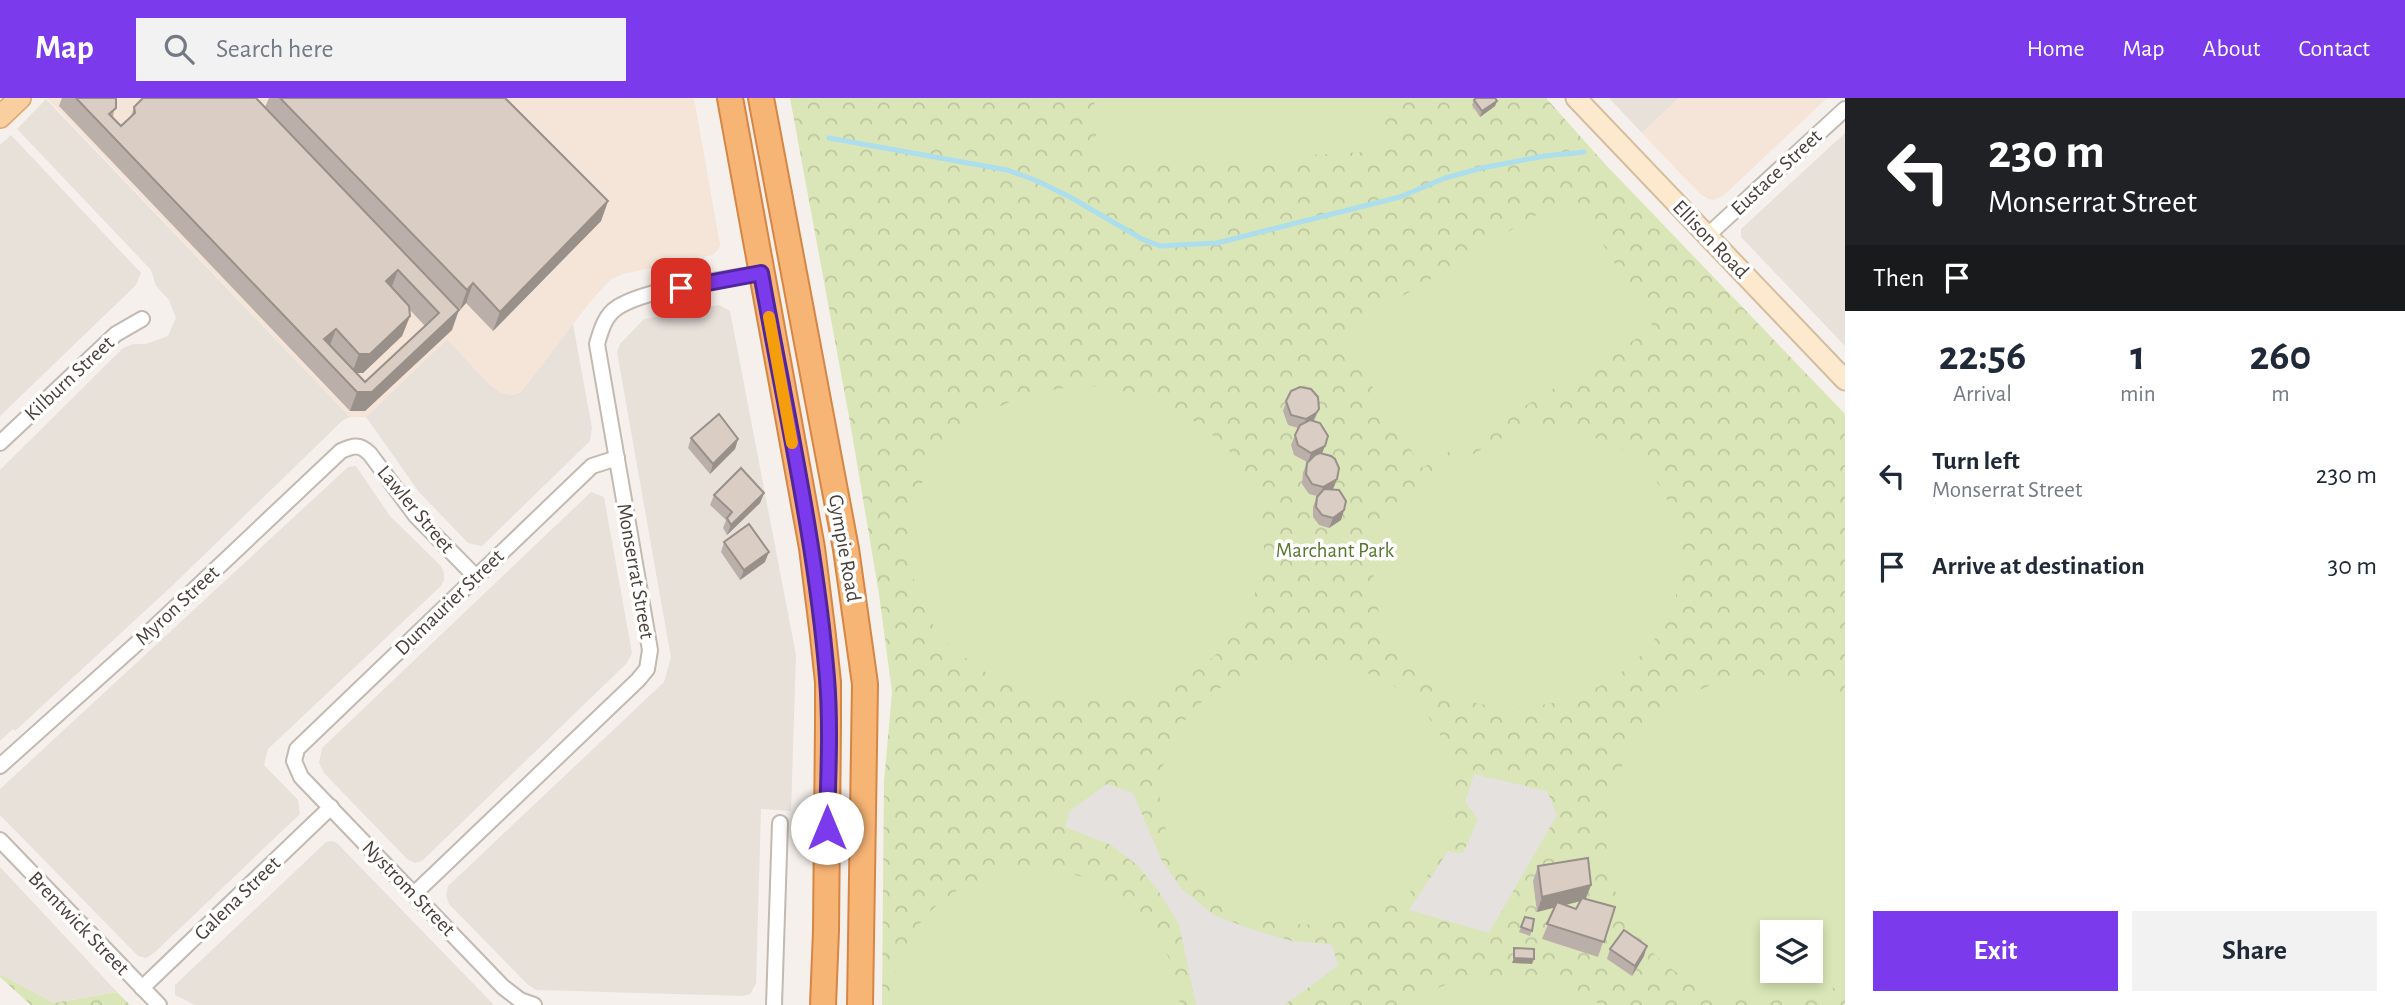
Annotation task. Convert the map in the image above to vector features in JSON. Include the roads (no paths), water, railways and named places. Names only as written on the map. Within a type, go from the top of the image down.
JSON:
[{"type":"highway","name":"Gympie Road","points":[[730,98],[812,548],[828,682],[823,1005]]},
{"type":"highway","name":"Gympie Road","points":[[761,98],[846,549],[865,684],[860,1005]]},
{"type":"main road","points":[[0,117],[20,98]]},
{"type":"main road","name":"Ellison Road","points":[[1577,98],[1845,380]]},
{"type":"street","name":"Eustace Street","points":[[1708,235],[1845,109]]},
{"type":"street","name":"Monserrat Street","points":[[414,894],[647,669],[650,650],[597,344],[603,324],[616,308],[641,297],[761,273]]},
{"type":"street","name":"Kilburn Street","points":[[0,443],[116,334],[142,319]]},
{"type":"street","name":"Lawler Street","points":[[355,445],[370,454],[416,516],[475,577]]},
{"type":"street","name":"Myron Street","points":[[0,766],[144,637],[341,450],[355,445]]},
{"type":"street","name":"Dumaurier Street","points":[[293,761],[297,749],[592,466],[617,458]]},
{"type":"street","name":"Nystrom Street","points":[[293,761],[301,777],[503,987],[520,1000],[534,1005]]},
{"type":"street","name":"Galena Street","points":[[142,988],[331,807]]},
{"type":"street","points":[[774,1005],[780,823]]},
{"type":"street","name":"Brentwick Street","points":[[0,840],[159,1005]]},
{"type":"waterway","points":[[829,138],[1007,170],[1070,197],[1142,239],[1160,246],[1217,243],[1400,197],[1445,178],[1482,168],[1544,156],[1584,152]]},
{"type":"park label","name":"Marchant Park","points":[[1335,550]]}]
